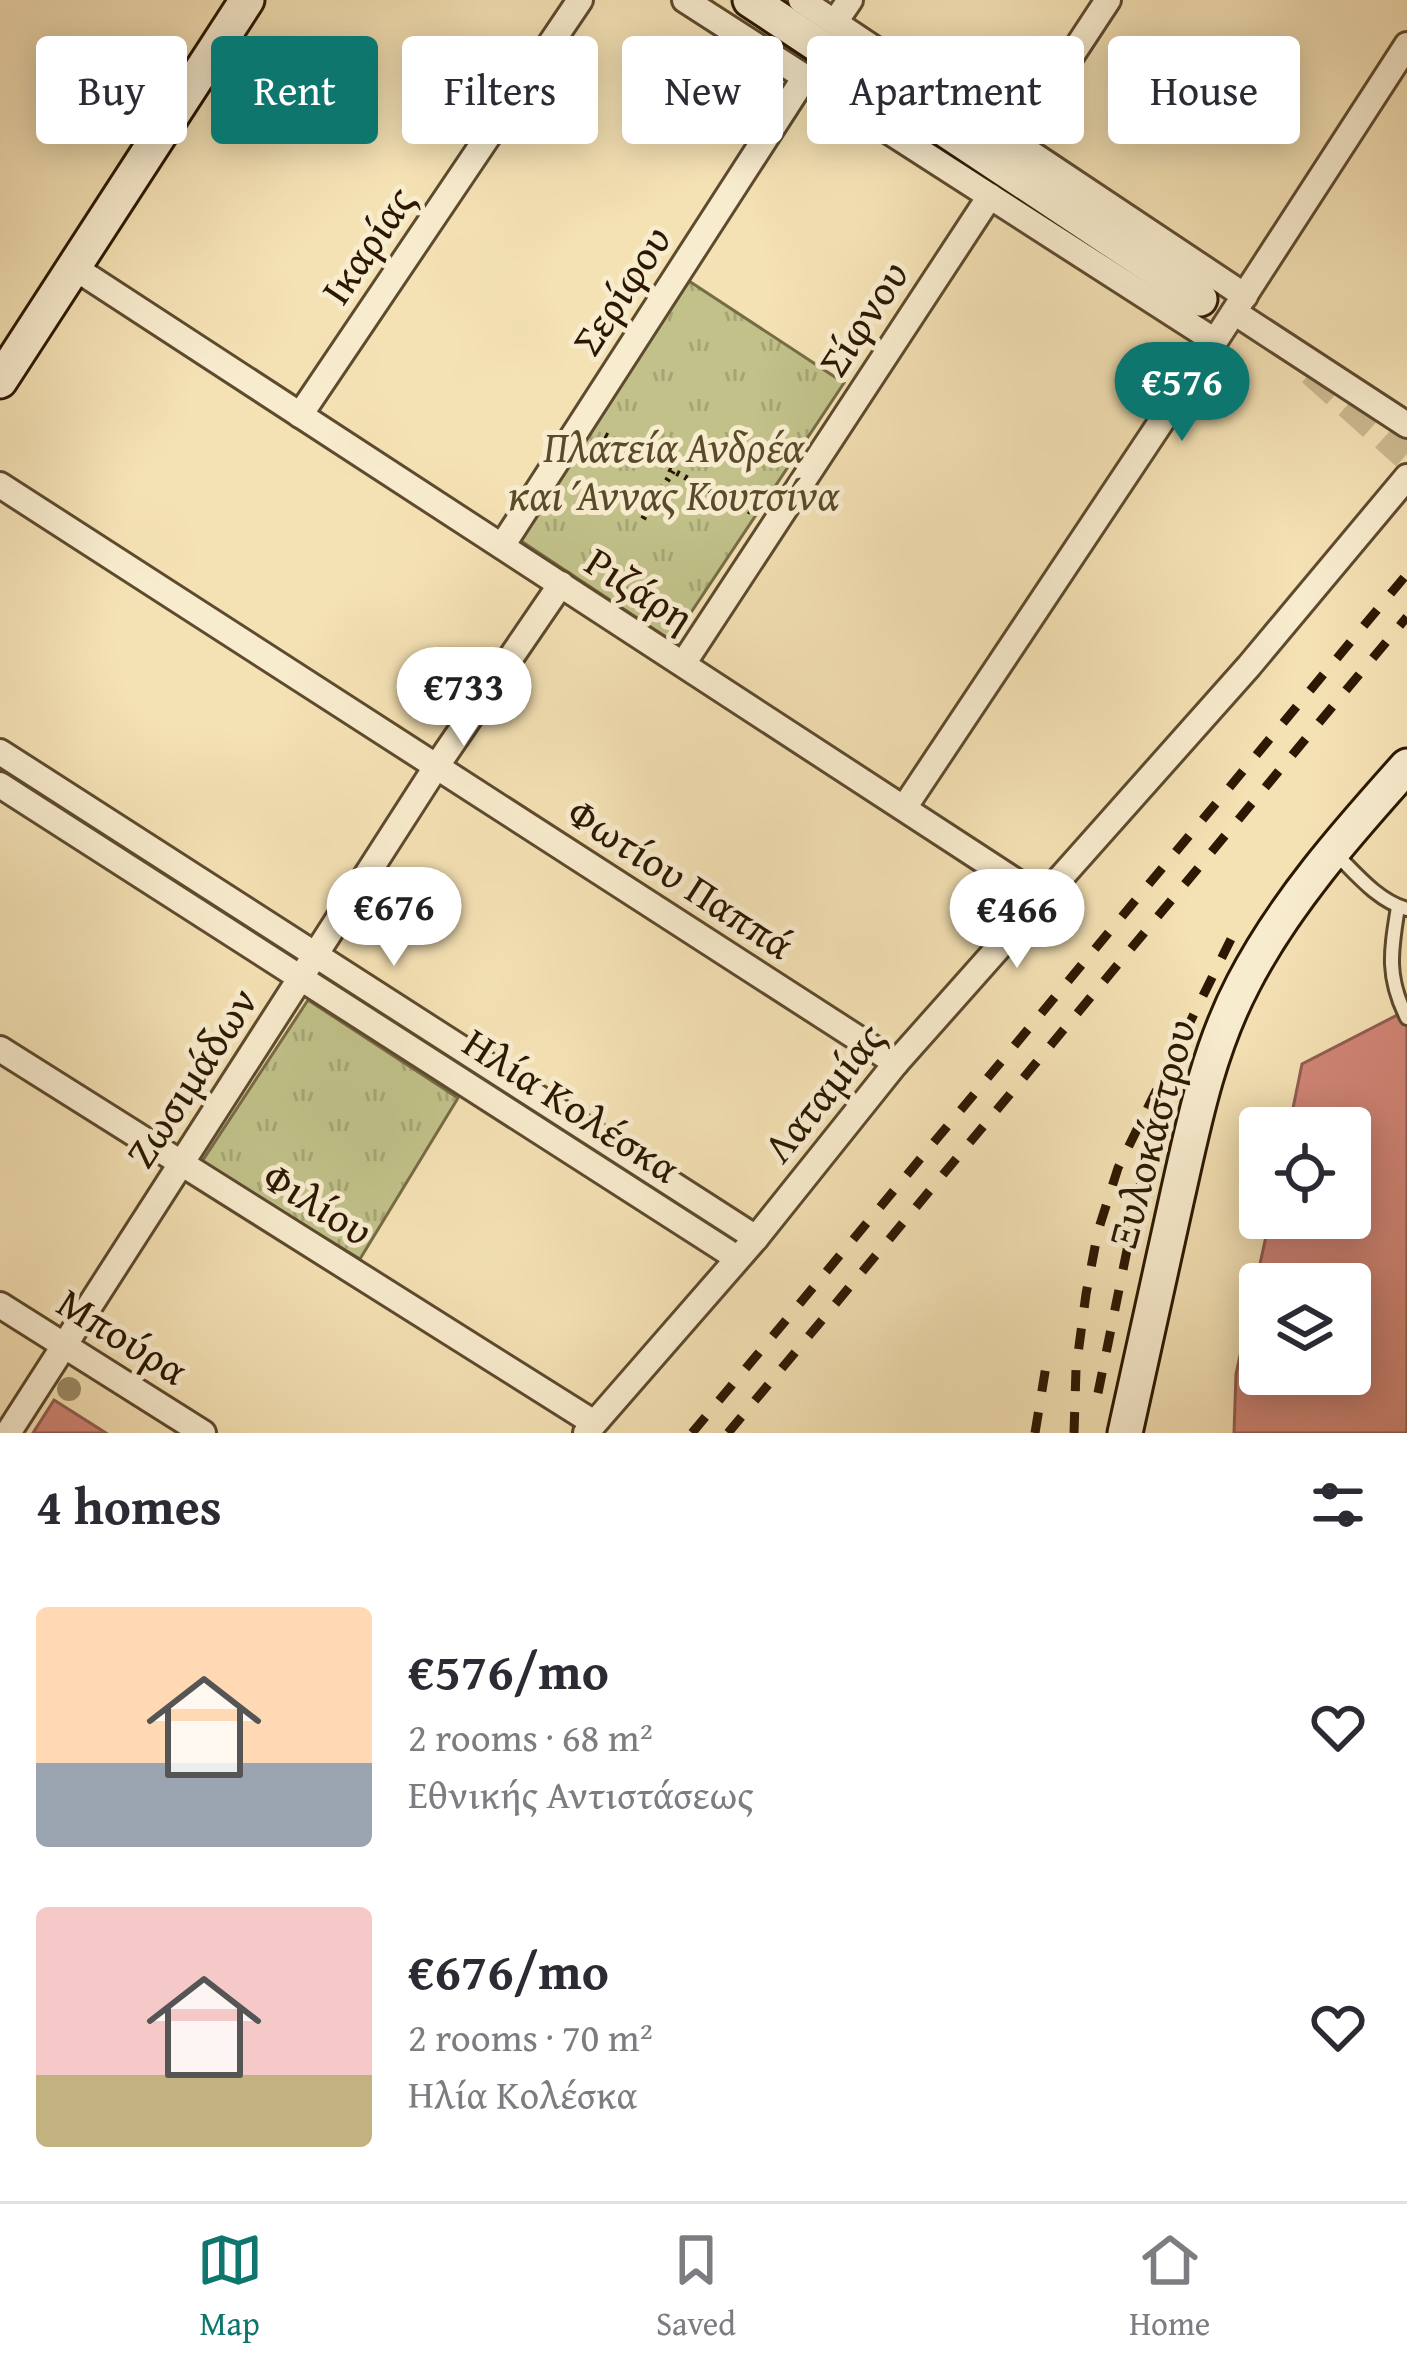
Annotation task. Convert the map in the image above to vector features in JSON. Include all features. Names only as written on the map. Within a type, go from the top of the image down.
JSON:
[{"type":"street","name":"Ικαρίας","points":[[300,415],[580,0]]},
{"type":"street","points":[[685,0],[1215,341]]},
{"type":"street","points":[[750,0],[1200,299]]},
{"type":"street","points":[[801,0],[857,36]]},
{"type":"street","points":[[836,22],[850,0]]},
{"type":"street","points":[[1084,37],[1108,0]]},
{"type":"street","points":[[0,381],[244,1]]},
{"type":"street","points":[[904,808],[1407,45]]},
{"type":"street","name":"Σερίφου","points":[[502,546],[805,77]]},
{"type":"street","points":[[1015,144],[1407,425]]},
{"type":"street","name":"Σίφνου","points":[[682,664],[990,196]]},
{"type":"street","name":"Ριζάρη","points":[[75,268],[1042,898]]},
{"type":"street","name":"Λαταμίας","points":[[590,1428],[756,1238],[896,1063],[1249,666],[1407,477]]},
{"type":"street","name":"Φωτίου Παππά","points":[[0,485],[896,1063]]},
{"type":"street","name":"Ζωσιμάδων","points":[[8,1433],[436,767],[561,584]]},
{"type":"street","name":"Ηλία Κολέσκα","points":[[0,752],[756,1238]]},
{"type":"street","name":"Ξυλοκάστρου","points":[[1125,1433],[1199,1100],[1240,988],[1279,925],[1334,852],[1404,778]]},
{"type":"street","name":"Ηλία Κολέσκα","points":[[0,785],[737,1258]]},
{"type":"street","name":"Φιλίου","points":[[0,1049],[590,1428]]},
{"type":"street","name":"Μπούρα","points":[[0,1305],[203,1433]]},
{"type":"lane","points":[[1334,852],[1375,892],[1402,908],[1390,957],[1395,993],[1407,1018]]},
{"type":"path","points":[[592,428],[756,515]]},
{"type":"path","points":[[643,519],[674,470]]},
{"type":"green space","name":"Πλατεία Ανδρέα και Άννας Κουτσίνα","points":[[689,281],[844,383],[672,641],[518,539]]},
{"type":"green space","points":[[308,1000],[458,1098],[360,1259],[201,1163]]},
{"type":"building","points":[[1407,1010],[1407,1433],[1234,1433],[1239,1360],[1239,1395],[1371,1395],[1371,1263],[1260,1263],[1265,1239],[1371,1239],[1371,1107],[1293,1107],[1302,1064]]},
{"type":"building","points":[[54,1400],[106,1433],[33,1433]]},
{"type":"tunnel","points":[[1313,370],[1407,454]]},
{"type":"railway","points":[[692,1433],[1407,574]]},
{"type":"railway","points":[[728,1433],[1407,617]]},
{"type":"railway","points":[[1074,1433],[1086,1294],[1098,1231],[1118,1168],[1235,931]]},
{"type":"railway","points":[[1098,1393],[1153,1122]]},
{"type":"railway","points":[[1035,1433],[1047,1360]]}]
